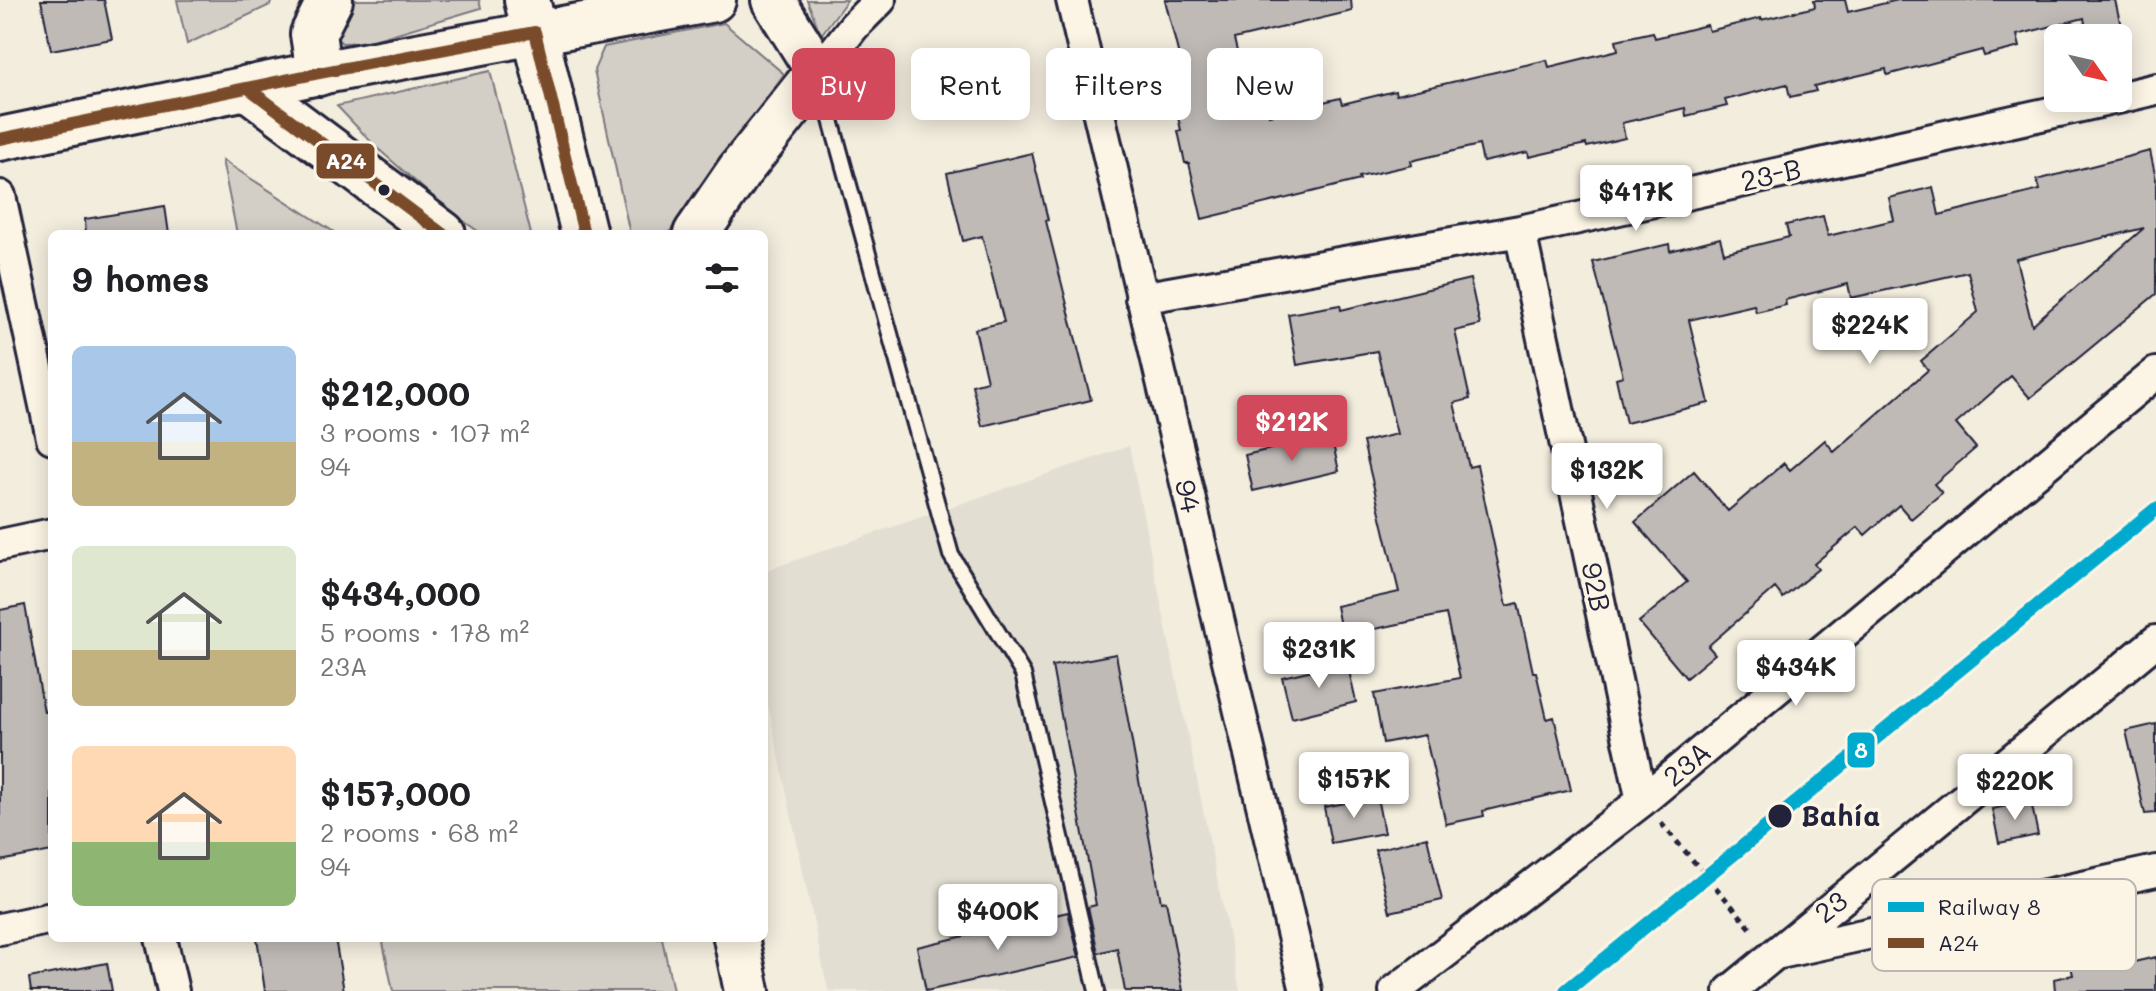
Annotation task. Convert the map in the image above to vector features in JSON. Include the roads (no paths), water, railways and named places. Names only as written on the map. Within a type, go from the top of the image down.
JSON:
[{"type":"main road","points":[[319,73],[313,34],[330,0]]},
{"type":"main road","points":[[531,16],[583,230]]},
{"type":"main road","points":[[248,88],[438,230]]},
{"type":"main road","points":[[699,230],[740,170],[792,105]]},
{"type":"main road","points":[[737,942],[747,991]]},
{"type":"street","points":[[0,139],[319,73],[531,16],[714,0]]},
{"type":"street","points":[[773,0],[803,48]]},
{"type":"street","points":[[837,48],[880,0]]},
{"type":"street","name":"94","points":[[1072,0],[1306,991]]},
{"type":"street","name":"23-B","points":[[2132,95],[2156,89]]},
{"type":"street","name":"23-B","points":[[1141,298],[1520,231],[2054,112]]},
{"type":"street","points":[[0,196],[48,419]]},
{"type":"street","name":"92B","points":[[1520,231],[1642,801]]},
{"type":"street","name":"23A","points":[[1395,991],[1642,801],[2156,373]]},
{"type":"street","points":[[0,545],[48,535]]},
{"type":"street","name":"23","points":[[1730,991],[2156,641]]},
{"type":"street","points":[[2120,879],[2156,871]]},
{"type":"street","points":[[0,929],[48,919]]},
{"type":"street","points":[[1774,955],[1872,933]]},
{"type":"street","points":[[162,942],[173,991]]},
{"type":"lane","points":[[831,120],[951,555],[1023,674],[1097,991]]},
{"type":"rail line","name":"8","points":[[1566,991],[2156,509]]},
{"type":"place","name":"Bahía","points":[[1780,816]]}]
